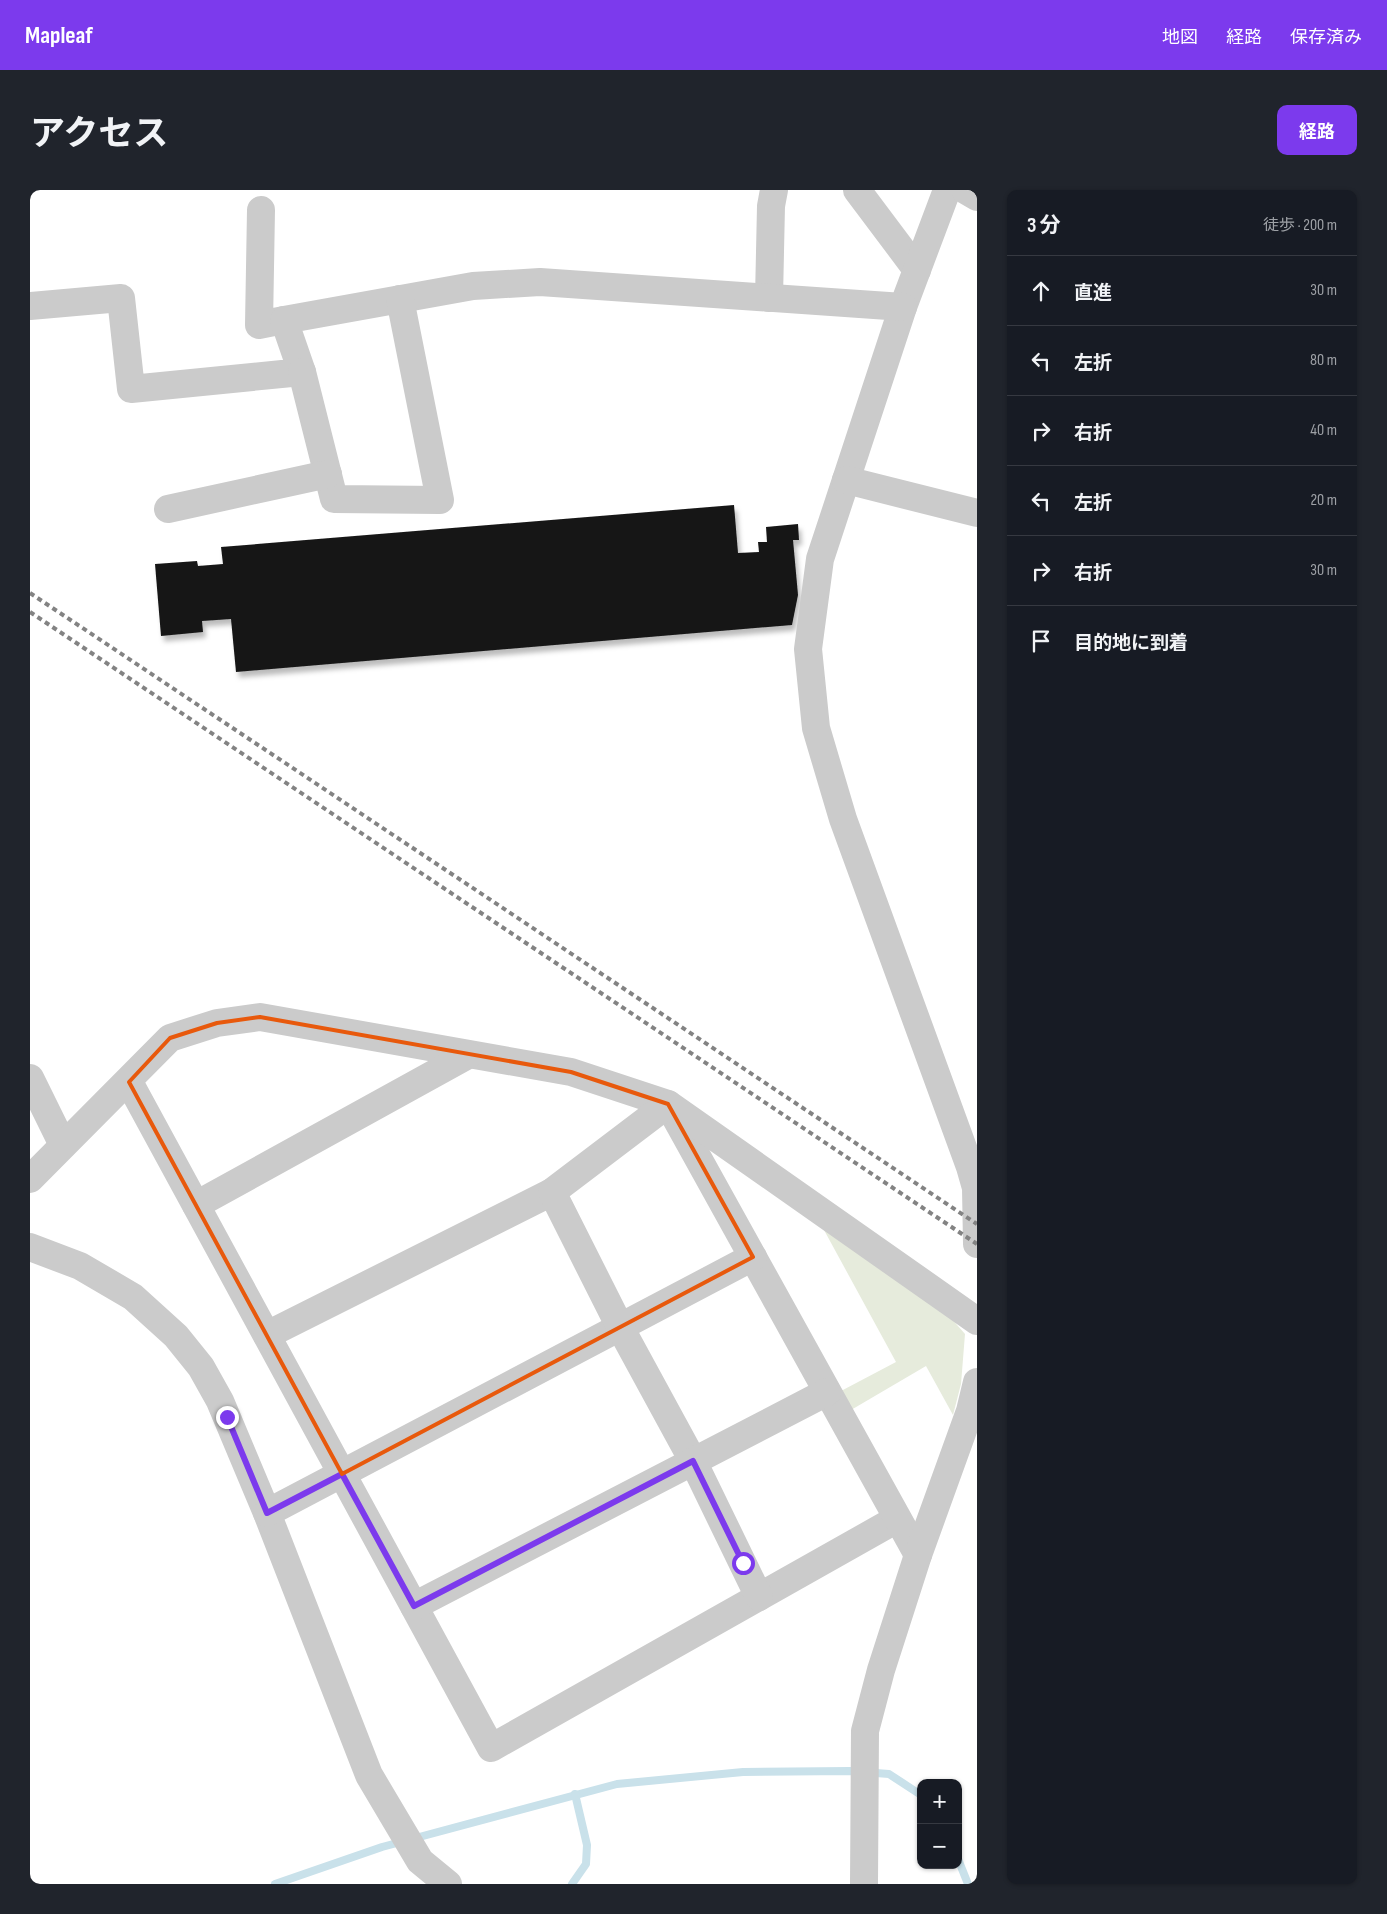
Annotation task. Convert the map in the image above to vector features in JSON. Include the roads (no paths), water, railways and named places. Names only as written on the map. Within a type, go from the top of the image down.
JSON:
[{"type":"street","points":[[769,298],[771,206],[774,190]]},
{"type":"street","points":[[857,190],[917,270]]},
{"type":"street","points":[[947,190],[903,307],[820,559],[808,649],[816,728],[843,819],[976,1187],[977,1244]]},
{"type":"street","points":[[965,190],[977,198]]},
{"type":"street","points":[[261,210],[259,325],[473,286],[540,282],[903,307]]},
{"type":"street","points":[[30,306],[121,298],[130,390],[302,372]]},
{"type":"street","points":[[284,320],[302,372],[334,499],[440,500],[400,299]]},
{"type":"street","points":[[168,509],[328,474]]},
{"type":"street","points":[[846,480],[977,513]]},
{"type":"street","points":[[30,1179],[63,1144],[129,1082],[170,1038],[217,1023],[260,1017],[571,1072],[668,1104],[977,1321]]},
{"type":"street","points":[[196,1206],[468,1055]]},
{"type":"street","points":[[30,1078],[63,1144]]},
{"type":"street","points":[[129,1082],[492,1748],[898,1519]]},
{"type":"street","points":[[267,1335],[552,1192],[668,1104]]},
{"type":"street","points":[[668,1104],[918,1555]]},
{"type":"street","points":[[552,1192],[620,1327],[693,1461],[759,1597]]},
{"type":"street","points":[[30,1247],[80,1266],[133,1297],[176,1336],[201,1367],[220,1401],[267,1513],[369,1775],[417,1856],[448,1884]]},
{"type":"street","points":[[267,1513],[752,1257]]},
{"type":"street","points":[[864,1884],[866,1731],[881,1670],[918,1555],[970,1412],[977,1382]]},
{"type":"street","points":[[414,1606],[827,1392]]},
{"type":"waterway","points":[[275,1884],[382,1847],[617,1784],[743,1772],[850,1771],[889,1774],[917,1792]]},
{"type":"waterway","points":[[572,1884],[586,1864],[587,1845],[575,1794]]},
{"type":"waterway","points":[[962,1869],[968,1884]]},
{"type":"railway","points":[[30,593],[977,1224]]},
{"type":"railway","points":[[30,612],[977,1244]]}]
